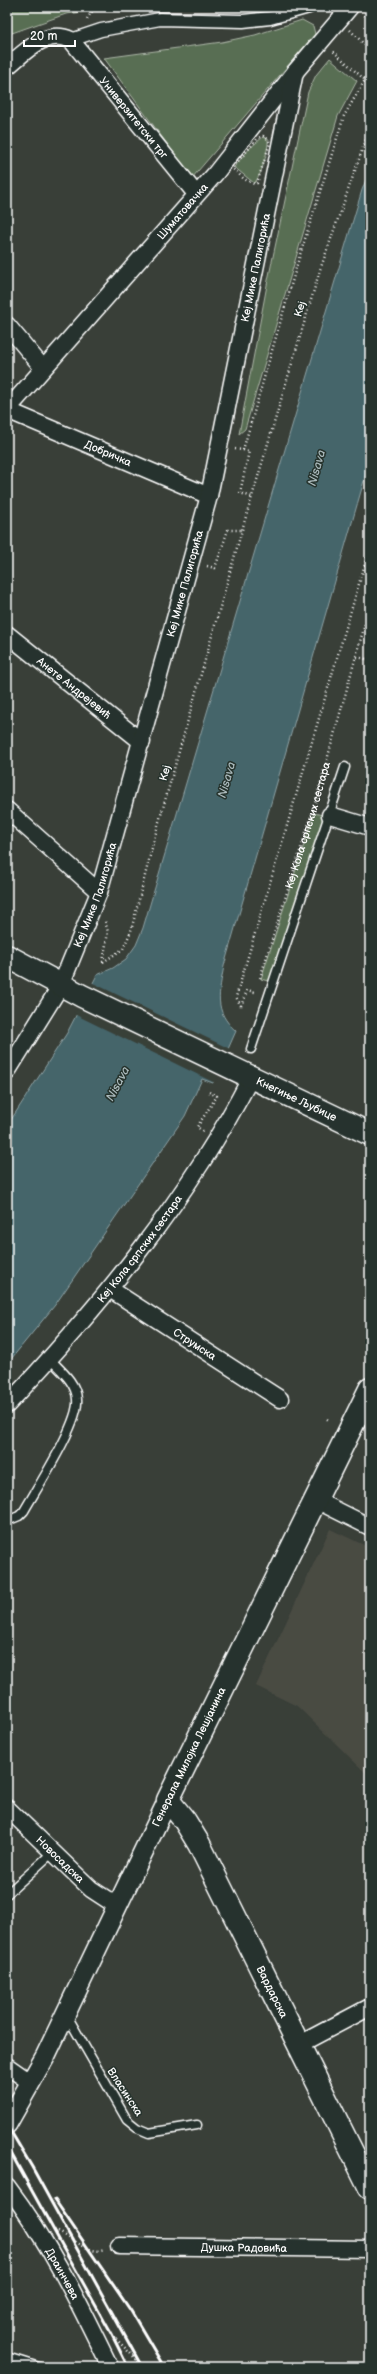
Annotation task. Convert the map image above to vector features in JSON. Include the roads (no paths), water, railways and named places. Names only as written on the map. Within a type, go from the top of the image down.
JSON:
[{"type":"main road","name":"Кнегиње Љубице","points":[[7,956],[82,996],[370,1134]]},
{"type":"main road","name":"Генерала Милојка Лешјанина","points":[[168,1800],[370,1389]]},
{"type":"main road","name":"Вардарска","points":[[168,1800],[199,1844],[300,2044],[370,2188]]},
{"type":"street","points":[[7,67],[47,38],[55,35],[71,40],[101,30],[160,19],[186,22],[243,21],[270,18],[309,7]]},
{"type":"street","name":"Шуматовачка","points":[[7,410],[42,368],[214,174],[295,72],[356,11]]},
{"type":"street","name":"Универзитетски трг","points":[[71,40],[196,194]]},
{"type":"street","name":"Кеј Мике Палигорића","points":[[7,1072],[61,985],[99,892],[142,742],[209,496],[295,72]]},
{"type":"street","points":[[7,325],[42,368]]},
{"type":"street","name":"Добричка","points":[[7,410],[209,496]]},
{"type":"street","name":"Анете Андрејевић","points":[[7,634],[142,742]]},
{"type":"street","points":[[7,810],[99,892]]},
{"type":"street","points":[[330,815],[370,827]]},
{"type":"street","name":"Кеј Кола српских сестара","points":[[7,1405],[50,1359],[110,1289],[217,1139],[251,1077]]},
{"type":"street","name":"Струмска","points":[[110,1289],[280,1399]]},
{"type":"street","points":[[316,1500],[370,1527]]},
{"type":"street","name":"Генерала Милојка Лешјанина","points":[[7,2124],[66,2013],[168,1800]]},
{"type":"street","name":"Новосадска","points":[[7,1808],[95,1892],[117,1906]]},
{"type":"street","points":[[300,2044],[370,2007]]},
{"type":"street","points":[[7,2066],[30,2082]]},
{"type":"street","name":"Драинчева","points":[[7,2186],[41,2236],[77,2300],[110,2367]]},
{"type":"street","name":"Душка Радовића","points":[[118,2246],[370,2249]]},
{"type":"lane","points":[[251,1049],[345,767]]},
{"type":"lane","points":[[7,1521],[19,1516],[24,1511],[71,1425],[77,1399],[70,1381],[50,1359]]},
{"type":"lane","points":[[7,1894],[53,1852]]},
{"type":"lane","name":"Власинска","points":[[66,2013],[127,2120],[136,2128],[149,2133],[197,2125]]},
{"type":"lane","points":[[7,2357],[39,2367]]},
{"type":"water","name":"Nisava","points":[[370,170],[370,460],[224,966],[220,993],[221,1009],[229,1024],[236,1031],[213,1083],[202,1079],[185,1116],[55,1305],[7,1364],[7,1126],[67,1033],[97,975],[113,968],[126,959],[136,945],[143,928],[362,190]]},
{"type":"railway","points":[[7,2125],[32,2167],[142,2367]]},
{"type":"railway","points":[[7,2146],[112,2335],[128,2367]]},
{"type":"railway","points":[[55,2200],[131,2311],[164,2367]]}]
